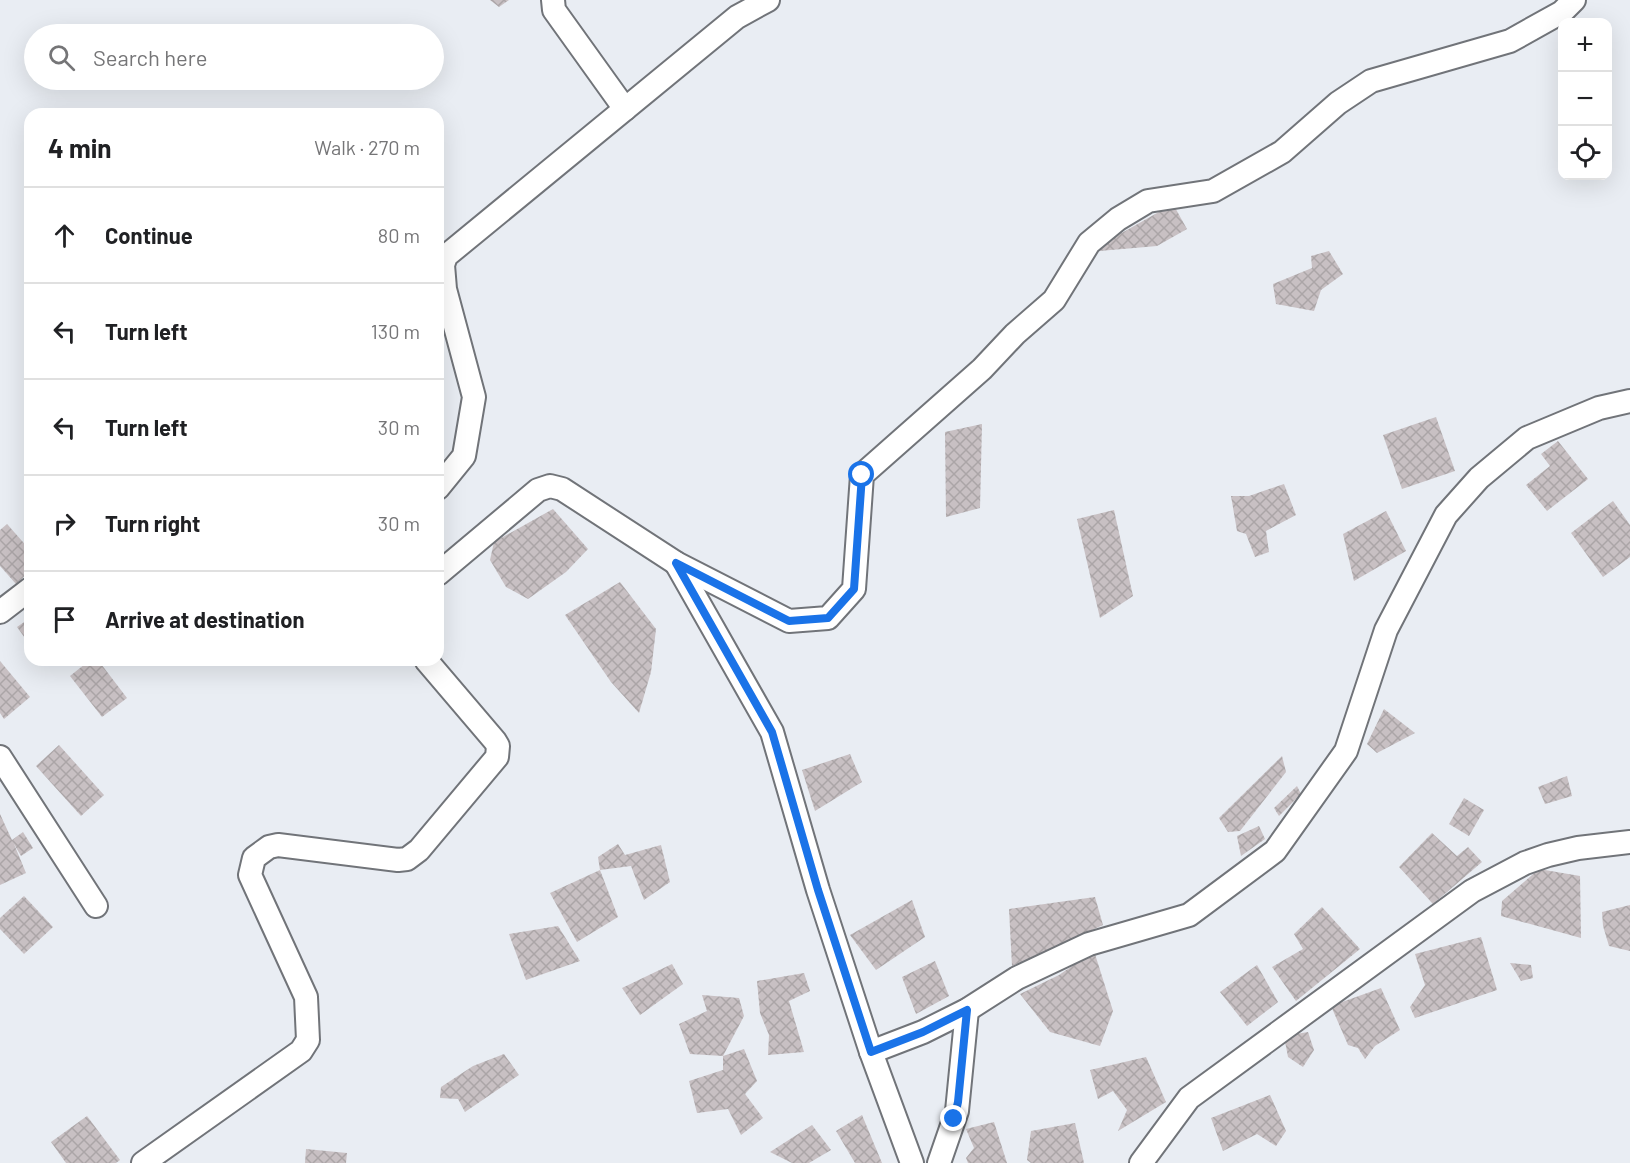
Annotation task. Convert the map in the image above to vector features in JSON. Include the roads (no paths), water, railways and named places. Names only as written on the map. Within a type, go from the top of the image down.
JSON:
[{"type":"street","points":[[553,0],[554,10],[625,109]]},
{"type":"street","points":[[444,262],[446,256],[737,17],[768,0]]},
{"type":"street","points":[[444,569],[538,490],[550,486],[562,489],[676,563],[789,621],[823,620],[831,616],[854,589],[862,475],[1054,300],[1089,243],[1118,219],[1148,201],[1213,191],[1282,152],[1338,102],[1371,81],[1510,40],[1562,12],[1574,0]]},
{"type":"street","points":[[444,277],[445,289],[474,398],[464,456],[444,481]]},
{"type":"street","points":[[871,1052],[923,1032],[967,1010],[1017,978],[1089,944],[1189,915],[1275,851],[1346,751],[1386,630],[1446,515],[1479,478],[1527,438],[1599,408],[1630,401]]},
{"type":"street","points":[[676,563],[772,732],[818,890],[871,1052],[912,1163]]},
{"type":"street","points":[[0,612],[24,594]]},
{"type":"street","points":[[143,1163],[301,1051],[308,1040],[306,998],[250,875],[254,858],[270,847],[278,845],[398,860],[407,859],[419,850],[497,757],[498,746],[495,741],[431,666]]},
{"type":"street","points":[[0,757],[96,906]]},
{"type":"street","points":[[1141,1163],[1182,1106],[1196,1092],[1472,891],[1525,863],[1548,855],[1578,848],[1630,842]]},
{"type":"street","points":[[939,1163],[957,1111],[967,1010]]}]
